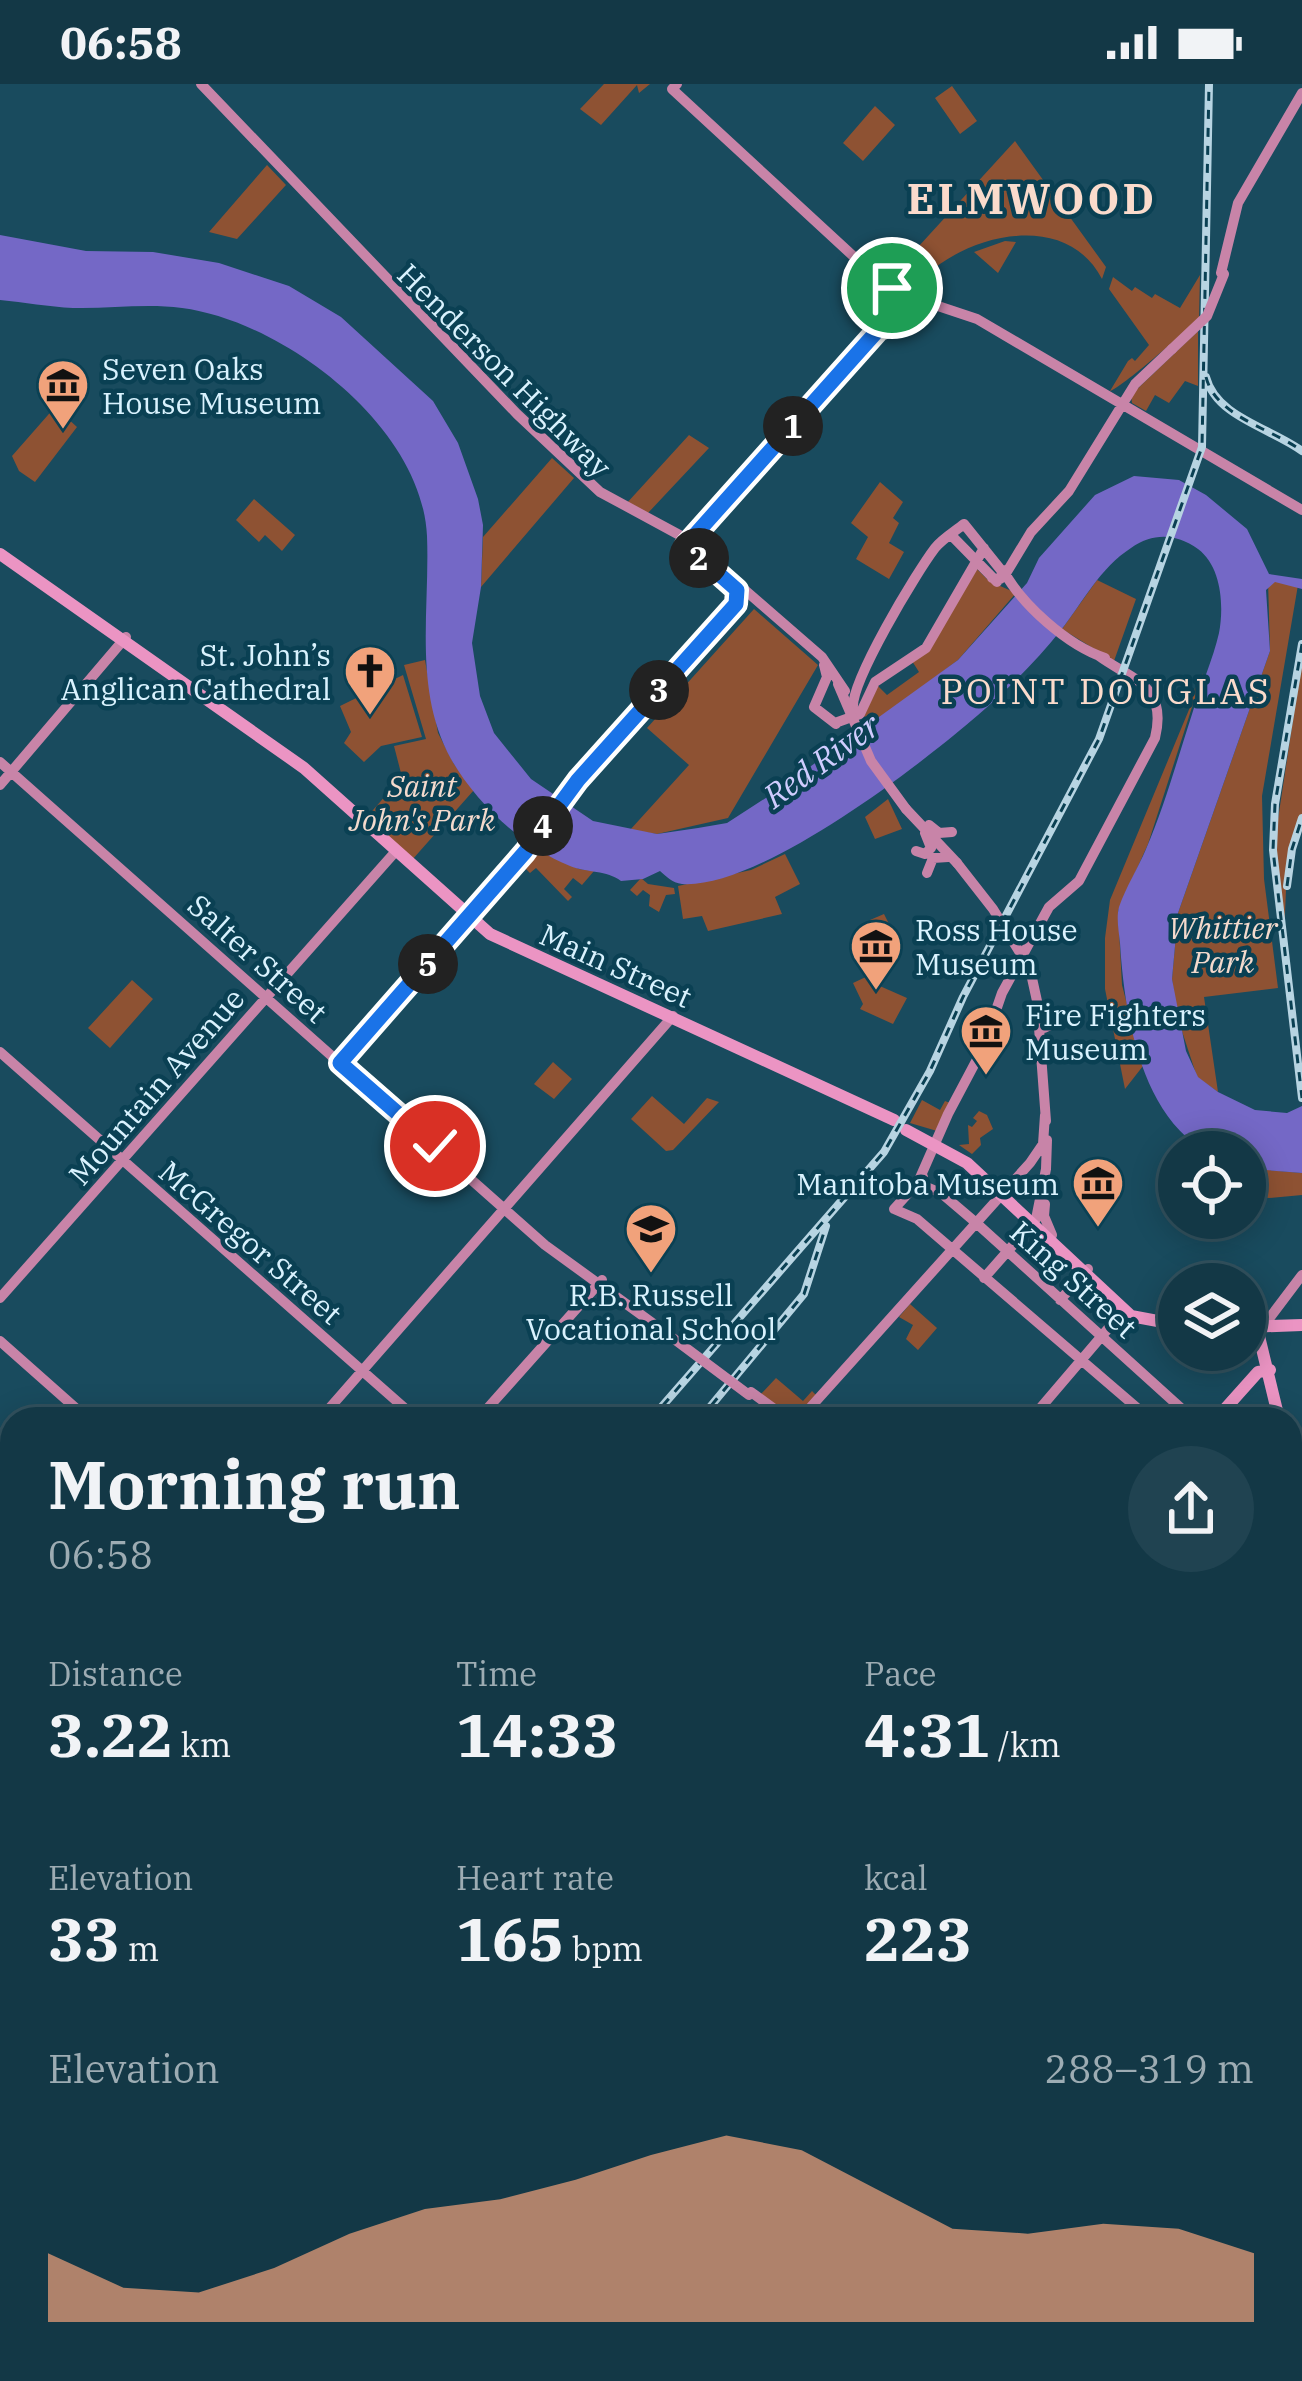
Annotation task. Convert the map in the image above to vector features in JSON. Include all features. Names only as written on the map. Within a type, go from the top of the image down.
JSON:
[{"type":"main road","name":"Henderson Highway","points":[[197,84],[499,404],[602,500],[687,543],[741,596],[812,652]]},
{"type":"main road","points":[[675,87],[888,287],[975,318],[1093,387],[1125,400]]},
{"type":"main road","points":[[999,568],[1069,491],[1148,362],[1172,348],[1208,309],[1223,274],[1233,214],[1302,96]]},
{"type":"main road","points":[[687,543],[885,329],[888,287]]},
{"type":"main road","points":[[1093,387],[1125,400],[1200,454],[1302,510]]},
{"type":"main road","points":[[1108,393],[1119,392],[1125,400]]},
{"type":"main road","points":[[961,865],[921,825],[886,779],[852,707],[868,663],[936,547],[964,524],[999,568],[1071,641],[1138,679],[1152,696],[1158,719],[1155,738],[1078,883],[1048,909],[994,1007],[987,1039],[920,1179],[894,1209],[917,1219],[1136,1407]]},
{"type":"main road","points":[[951,535],[975,563],[999,568]]},
{"type":"main road","name":"Main Street","points":[[0,557],[304,768],[394,853],[502,941],[967,1157],[1135,1313],[1158,1318]]},
{"type":"main road","points":[[975,563],[999,568]]},
{"type":"main road","points":[[812,652],[835,723],[860,715],[874,684],[924,649],[975,563]]},
{"type":"main road","points":[[340,1063],[525,852],[567,793],[741,596]]},
{"type":"main road","points":[[0,785],[4,769],[122,643]]},
{"type":"main road","points":[[812,652],[827,674],[824,696],[910,810],[961,865],[1031,969],[1042,1010],[1055,1022],[1044,1028],[1052,1066],[1052,1190],[1044,1216],[1052,1235]]},
{"type":"main road","points":[[824,696],[853,683],[868,663]]},
{"type":"main road","points":[[824,696],[852,707]]},
{"type":"main road","name":"Salter Street","points":[[4,769],[506,1213],[768,1407]]},
{"type":"main road","points":[[910,810],[937,832],[954,834],[961,865]]},
{"type":"main road","points":[[916,851],[927,853],[931,846],[921,825]]},
{"type":"main road","name":"Mountain Avenue","points":[[0,1298],[394,853]]},
{"type":"main road","points":[[927,873],[935,856],[947,856],[961,865]]},
{"type":"main road","points":[[984,1278],[1034,1221],[1049,1136],[1040,1094],[1037,1001],[1031,969]]},
{"type":"main road","points":[[331,1407],[672,1019]]},
{"type":"main road","name":"McGregor Street","points":[[0,1052],[403,1407]]},
{"type":"main road","name":"Main Street","points":[[900,1125],[937,1142]]},
{"type":"main road","points":[[814,1407],[982,1222],[1049,1136]]},
{"type":"main road","points":[[920,1137],[928,1146],[928,1157]]},
{"type":"main road","points":[[920,1179],[937,1142]]},
{"type":"main road","name":"King Street","points":[[920,1179],[982,1222],[1060,1300],[1180,1407]]},
{"type":"main road","name":"Main Street","points":[[1034,1221],[1124,1310],[1138,1320],[1158,1321]]},
{"type":"main road","points":[[1060,1300],[1087,1271]]},
{"type":"main road","points":[[1266,1313],[1302,1275]]},
{"type":"main road","points":[[489,1407],[601,1283]]},
{"type":"main road","points":[[1042,1407],[1124,1310]]},
{"type":"main road","points":[[1266,1330],[1302,1328]]},
{"type":"main road","points":[[0,1341],[74,1407]]},
{"type":"main road","points":[[1266,1362],[1279,1407]]},
{"type":"main road","points":[[1230,1407],[1258,1372],[1269,1370]]},
{"type":"green space","points":[[604,84],[650,84],[639,93],[637,85],[601,125],[580,109]]},
{"type":"green space","points":[[952,86],[977,121],[960,134],[935,98]]},
{"type":"green space","points":[[875,106],[895,125],[863,161],[843,143]]},
{"type":"green space","points":[[1015,141],[1106,267],[1102,279],[1086,258],[1066,244],[1043,237],[992,240],[944,261],[925,276],[908,258]]},
{"type":"green space","points":[[267,165],[286,185],[237,239],[209,232]]},
{"type":"green space","points":[[1016,242],[998,273],[974,252]]},
{"type":"green space","points":[[1200,275],[1199,319],[1110,391],[1128,361],[1135,361],[1149,345],[1109,289],[1113,277],[1132,291],[1135,287],[1152,298],[1155,294],[1180,308]]},
{"type":"green space","points":[[1198,331],[1198,386],[1185,381],[1169,403],[1155,395],[1146,411],[1132,403],[1131,395]]},
{"type":"green space","points":[[55,407],[77,427],[35,482],[19,471],[12,456]]},
{"type":"green space","points":[[689,435],[709,448],[648,513],[626,504]]},
{"type":"green space","points":[[552,458],[574,478],[481,587],[483,537]]},
{"type":"green space","points":[[880,482],[903,502],[893,518],[899,523],[889,543],[904,552],[889,579],[856,559],[868,537],[851,523]]},
{"type":"green space","points":[[254,499],[295,535],[282,551],[265,535],[259,542],[236,520]]},
{"type":"green space","points":[[977,569],[989,581],[1016,593],[958,660],[870,726],[864,716],[878,686],[887,695],[919,672],[912,661]]},
{"type":"green space","points":[[1097,580],[1136,599],[1114,661],[1062,629]]},
{"type":"green space","name":"Whittier Park","points":[[1268,580],[1298,585],[1262,796],[1264,879],[1278,988],[1204,997],[1218,1092],[1197,1077],[1177,1016],[1172,979],[1178,913],[1270,651]]},
{"type":"green space","points":[[754,609],[818,665],[728,818],[657,834],[630,830],[689,765],[647,728]]},
{"type":"green space","name":"Saint John's Park","points":[[425,660],[438,733],[474,790],[412,860],[366,818],[402,777],[394,746],[426,739],[404,665]]},
{"type":"green space","points":[[1302,660],[1302,815],[1287,866],[1284,937],[1275,839]]},
{"type":"green space","points":[[1203,673],[1148,844],[1118,911],[1122,985],[1143,1066],[1125,1089],[1105,989],[1110,900]]},
{"type":"green space","points":[[403,675],[422,737],[381,746],[364,762],[344,743],[351,732],[340,706]]},
{"type":"green space","points":[[888,799],[902,829],[875,839],[865,817]]},
{"type":"green space","points":[[532,847],[594,871],[582,885],[573,878],[564,889],[572,897],[568,901],[536,868],[530,873],[520,863]]},
{"type":"green space","points":[[785,854],[800,884],[775,897],[782,914],[708,931],[702,916],[683,919],[678,886],[751,870]]},
{"type":"green space","points":[[641,878],[648,884],[674,888],[675,894],[666,895],[659,912],[649,906],[650,895],[643,890],[637,896],[630,890]]},
{"type":"green space","points":[[884,914],[896,938],[891,941],[897,954],[880,962],[875,952],[883,947],[870,920]]},
{"type":"green space","points":[[870,975],[873,983],[907,998],[893,1024],[860,1009],[863,1004],[853,983]]},
{"type":"green space","points":[[132,980],[153,999],[110,1048],[88,1028]]},
{"type":"green space","points":[[553,1062],[572,1079],[554,1099],[534,1084]]},
{"type":"green space","points":[[652,1096],[684,1124],[707,1098],[719,1102],[673,1150],[666,1151],[631,1119]]},
{"type":"green space","points":[[922,1100],[940,1110],[945,1101],[950,1103],[937,1131],[910,1123]]},
{"type":"green space","points":[[979,1111],[987,1115],[993,1129],[980,1138],[981,1145],[972,1154],[959,1145],[969,1144],[968,1125],[977,1121],[973,1118]]},
{"type":"green space","points":[[1266,1170],[1302,1173],[1302,1195],[1269,1198]]},
{"type":"green space","points":[[910,1304],[937,1328],[918,1350],[906,1339],[913,1325],[899,1317]]},
{"type":"green space","points":[[776,1378],[803,1401],[812,1391],[817,1396],[806,1407],[779,1407],[761,1394]]},
{"type":"water","name":"Red River","points":[[0,235],[86,251],[153,252],[219,263],[289,286],[341,317],[433,401],[458,443],[483,525],[481,587],[472,643],[480,696],[494,733],[531,779],[593,821],[657,834],[727,823],[958,660],[1027,583],[1039,558],[1095,495],[1134,476],[1179,480],[1206,495],[1247,529],[1269,574],[1302,579],[1302,589],[1275,582],[1266,590],[1270,651],[1178,913],[1172,979],[1186,1051],[1198,1077],[1255,1110],[1287,1113],[1302,1106],[1302,1173],[1266,1170],[1266,1131],[1180,1131],[1149,1083],[1126,997],[1119,907],[1159,815],[1219,633],[1219,588],[1212,566],[1198,549],[1181,540],[1156,538],[1120,556],[1043,651],[984,710],[903,775],[807,839],[718,880],[682,884],[660,871],[621,881],[552,858],[518,835],[487,807],[451,759],[439,733],[427,678],[427,536],[419,495],[401,456],[374,419],[340,386],[303,357],[221,317],[182,308],[73,308],[0,300]]},
{"type":"railway","points":[[661,1407],[884,1152],[1099,739],[1202,447],[1209,84]]},
{"type":"railway","points":[[1206,377],[1212,391],[1233,412],[1302,451]]},
{"type":"railway","points":[[1302,644],[1275,804],[1273,850],[1302,1098]]},
{"type":"railway","points":[[1287,886],[1302,818]]},
{"type":"railway","points":[[710,1407],[804,1294],[826,1226]]},
{"type":"place","name":"Seven Oaks House Museum","points":[[63,431]]},
{"type":"place","name":"St. John’s Anglican Cathedral","points":[[370,717]]},
{"type":"place","name":"Ross House Museum","points":[[876,992]]},
{"type":"place","name":"Fire Fighters Museum","points":[[986,1077]]},
{"type":"place","name":"Manitoba Museum","points":[[1098,1229]]},
{"type":"place","name":"R.B. Russell Vocational School","points":[[651,1275]]},
{"type":"district","name":"ELMWOOD","points":[[1032,198]]},
{"type":"district","name":"POINT DOUGLAS","points":[[1106,690]]},
{"type":"route","points":[[435,1146],[340,1063],[525,852],[578,780],[736,604],[737,590],[686,545],[885,327],[887,295],[892,288]]}]
